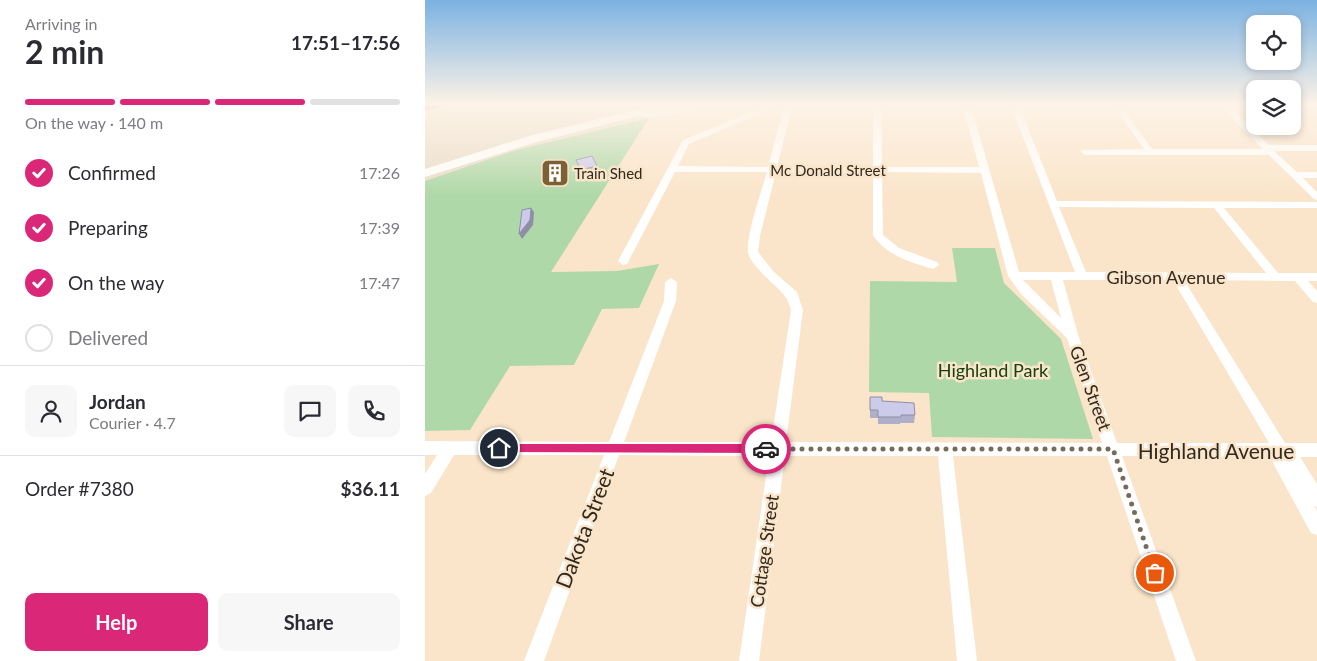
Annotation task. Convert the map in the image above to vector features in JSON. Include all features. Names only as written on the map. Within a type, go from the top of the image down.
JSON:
[{"type":"highway","points":[[425,174],[533,139],[555,134]]},
{"type":"street","points":[[623,261],[686,142],[706,134]]},
{"type":"street","name":"Cottage Street","points":[[749,661],[797,310],[793,295],[759,263],[753,252],[755,236],[781,134]]},
{"type":"street","points":[[877,134],[878,235],[893,249],[916,260],[933,264]]},
{"type":"street","name":"Glen Street","points":[[975,134],[1014,276],[1025,292],[1073,336],[1186,661]]},
{"type":"street","points":[[1026,134],[1082,277]]},
{"type":"street","points":[[1136,134],[1149,152]]},
{"type":"street","points":[[1251,134],[1317,198]]},
{"type":"street","points":[[1085,152],[1317,148]]},
{"type":"street","name":"Mc Donald Street","points":[[671,169],[985,170]]},
{"type":"street","points":[[1294,175],[1317,175]]},
{"type":"street","points":[[1053,204],[1317,205]]},
{"type":"street","points":[[1216,204],[1275,277]]},
{"type":"street","name":"Gibson Avenue","points":[[1014,276],[1317,277]]},
{"type":"street","points":[[1056,277],[1073,336]]},
{"type":"street","points":[[1177,278],[1281,450],[1293,460],[1317,499]]},
{"type":"street","points":[[1299,278],[1317,299]]},
{"type":"street","name":"Dakota Street","points":[[534,661],[670,301],[671,282]]},
{"type":"street","name":"Highland Avenue","points":[[425,448],[1317,450]]},
{"type":"street","points":[[425,488],[450,448]]},
{"type":"street","points":[[945,449],[967,661]]},
{"type":"street","points":[[1281,450],[1279,460],[1317,527]]},
{"type":"shaded area","points":[[425,134],[584,134],[513,151],[425,181]]},
{"type":"green space","points":[[584,134],[639,134],[551,272],[617,271],[659,264],[639,308],[602,309],[574,365],[510,366],[470,430],[425,431],[425,181],[513,151]]},
{"type":"green space","name":"Highland Park","points":[[952,248],[995,248],[1004,283],[1061,339],[1093,439],[932,437],[929,393],[869,392],[870,281],[957,282]]},
{"type":"building","points":[[592,156],[597,166],[581,170],[576,160]]},
{"type":"building","points":[[531,208],[530,220],[519,234],[522,210]]},
{"type":"building","points":[[870,397],[882,397],[882,401],[914,403],[915,415],[878,417],[878,410],[870,410]]},
{"type":"way so far","points":[[766,449],[1113,449],[1155,573]]},
{"type":"place","name":"Train Shed","points":[[555,173]]},
{"type":"route","points":[[499,448],[766,449]]}]
